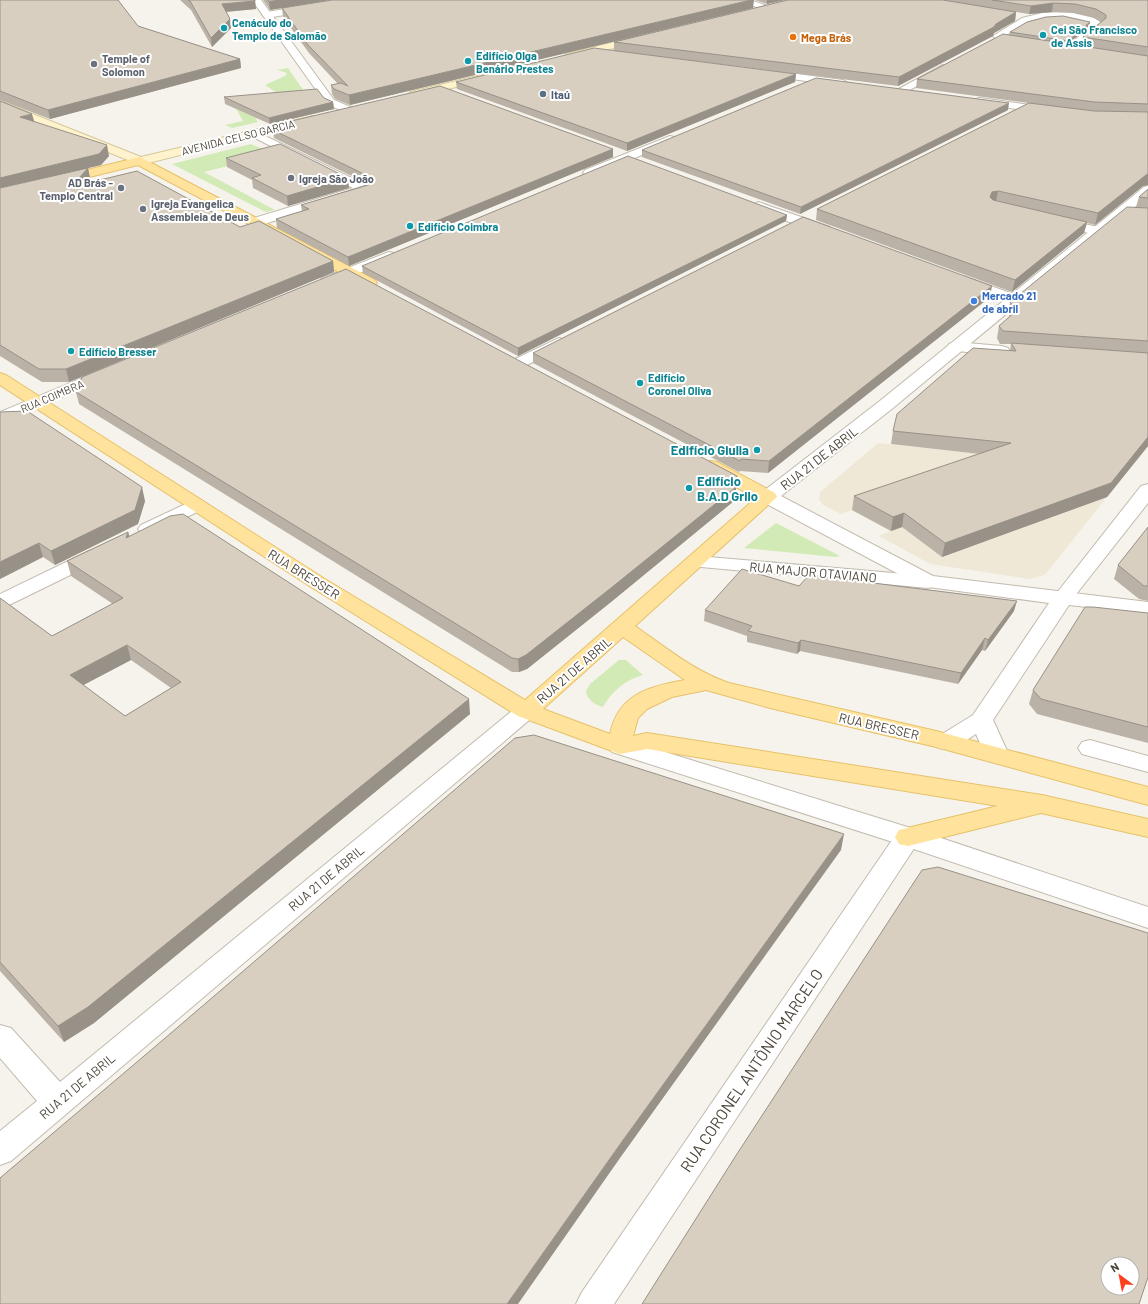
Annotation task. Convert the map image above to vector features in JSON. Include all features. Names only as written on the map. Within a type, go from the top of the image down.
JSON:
[{"type":"main road","points":[[747,13],[772,7]]},
{"type":"main road","points":[[558,59],[650,37]]},
{"type":"main road","points":[[402,97],[499,74]]},
{"type":"main road","points":[[0,104],[140,161],[384,291]]},
{"type":"main road","name":"AVENIDA CELSO GARCIA","points":[[0,195],[355,109]]},
{"type":"main road","name":"RUA BRESSER","points":[[0,378],[318,583],[526,712],[620,746]]},
{"type":"main road","points":[[699,460],[768,497]]},
{"type":"main road","name":"RUA 21 DE ABRIL","points":[[526,712],[697,562],[768,497]]},
{"type":"main road","name":"RUA BRESSER","points":[[623,627],[676,665],[707,683],[770,701],[947,742],[1148,796]]},
{"type":"main road","points":[[707,683],[666,691],[639,703],[627,717],[620,746],[647,741],[1042,804],[1148,828]]},
{"type":"main road","points":[[908,837],[1042,804]]},
{"type":"street","points":[[256,0],[330,102],[355,109]]},
{"type":"street","points":[[267,15],[355,0]]},
{"type":"street","points":[[740,0],[772,7]]},
{"type":"street","points":[[1009,15],[1032,19]]},
{"type":"street","points":[[1015,40],[996,40],[998,36],[1026,20],[1072,16],[1093,21],[1098,24],[1066,48],[1086,51]]},
{"type":"street","points":[[593,51],[620,54]]},
{"type":"street","points":[[916,93],[896,90],[953,63]]},
{"type":"street","points":[[758,72],[853,85]]},
{"type":"street","points":[[792,88],[814,80]]},
{"type":"street","points":[[440,88],[458,95]]},
{"type":"street","points":[[971,100],[1063,112]]},
{"type":"street","points":[[1005,118],[1026,107]]},
{"type":"street","points":[[253,133],[364,189],[256,222]]},
{"type":"street","points":[[575,178],[683,134]]},
{"type":"street","points":[[612,152],[648,165]]},
{"type":"street","name":"RUA 21 DE ABRIL","points":[[768,497],[888,404],[955,347],[1148,190]]},
{"type":"street","points":[[743,200],[838,235]]},
{"type":"street","points":[[1121,213],[1141,214]]},
{"type":"street","points":[[787,228],[815,214]]},
{"type":"street","points":[[1040,218],[1098,231]]},
{"type":"street","points":[[314,287],[402,250]]},
{"type":"street","points":[[949,275],[1014,299]]},
{"type":"street","points":[[519,363],[569,338]]},
{"type":"street","points":[[955,347],[1021,352]]},
{"type":"street","name":"RUA COIMBRA","points":[[0,418],[122,367]]},
{"type":"street","points":[[947,742],[981,720],[1040,630],[1063,598],[1148,490]]},
{"type":"street","name":"RUA MAJOR OTAVIANO","points":[[768,497],[928,582]]},
{"type":"street","points":[[133,536],[196,505]]},
{"type":"street","points":[[0,602],[112,547]]},
{"type":"street","name":"RUA MAJOR OTAVIANO","points":[[697,562],[928,582],[1148,608]]},
{"type":"street","name":"RUA 21 DE ABRIL","points":[[0,1151],[526,712]]},
{"type":"street","points":[[981,720],[997,755]]},
{"type":"street","name":"RUA BRESSER","points":[[620,746],[908,837],[1148,918]]},
{"type":"street","points":[[1090,748],[1148,764]]},
{"type":"street","name":"RUA CORONEL ANTÔNIO MARCELO","points":[[594,1304],[908,837]]},
{"type":"street","points":[[0,1037],[58,1102]]},
{"type":"shaded area","points":[[878,443],[1129,469],[1045,575],[1030,579],[930,564],[879,536],[890,531],[852,510],[841,514],[823,505],[819,499],[820,492]]},
{"type":"green space","points":[[288,68],[308,97],[246,103],[258,122],[232,128],[225,125],[243,121],[233,103],[277,93],[265,85],[285,76],[287,73],[277,70]]},
{"type":"green space","points":[[251,144],[274,154],[204,172],[275,210],[266,212],[172,164]]},
{"type":"green space","points":[[776,523],[840,556],[835,557],[744,548]]},
{"type":"green space","points":[[619,660],[626,660],[643,675],[630,680],[615,691],[603,707],[597,705],[589,699],[586,691],[590,684]]},
{"type":"building","points":[[0,0],[118,0],[138,26],[240,59],[48,110],[0,91]]},
{"type":"building","points":[[188,0],[255,1],[222,4],[230,19],[211,38]]},
{"type":"building","points":[[268,0],[279,0],[269,2]]},
{"type":"building","points":[[332,0],[751,0],[349,95],[334,89],[331,85],[341,83],[348,86],[308,45],[282,8]]},
{"type":"building","points":[[788,0],[943,0],[1016,12],[996,24],[994,27],[899,77],[614,42]]},
{"type":"building","points":[[992,0],[1148,0],[1148,47],[1083,37],[1106,18],[1106,15],[1096,9],[1075,4],[1053,3],[1031,6]]},
{"type":"building","points":[[1063,16],[1090,22],[1068,41],[1010,32],[1027,22],[1046,17]]},
{"type":"building","points":[[1003,34],[1148,56],[1148,104],[1094,102],[917,79]]},
{"type":"building","points":[[594,48],[796,74],[627,143],[456,82]]},
{"type":"building","points":[[816,78],[1009,103],[801,207],[642,150]]},
{"type":"building","points":[[440,86],[613,149],[348,257],[276,219],[309,209],[301,205],[368,185],[370,180],[368,176],[273,130],[289,126],[283,123]]},
{"type":"building","points":[[317,89],[324,98],[333,102],[269,118],[224,97]]},
{"type":"building","points":[[0,101],[32,114],[20,117],[107,145],[99,154],[0,178]]},
{"type":"building","points":[[1029,103],[1094,111],[1148,112],[1148,174],[1098,213],[998,191],[992,192],[990,197],[993,200],[1087,222],[1015,280],[817,209]]},
{"type":"building","points":[[280,144],[348,178],[287,196],[252,178],[261,175],[226,158]]},
{"type":"building","points":[[628,156],[787,215],[518,348],[362,266]]},
{"type":"building","points":[[88,168],[71,187],[137,171],[240,227],[259,221],[333,261],[66,369],[39,369],[0,345],[0,188]]},
{"type":"building","points":[[1148,189],[1148,198],[1139,197]]},
{"type":"building","points":[[1127,207],[1148,208],[1148,341],[1003,331],[999,326],[1017,310],[1010,302]]},
{"type":"building","points":[[803,217],[992,286],[769,461],[741,459],[740,461],[533,353]]},
{"type":"building","points":[[346,269],[737,476],[735,488],[526,655],[518,659],[512,658],[76,392],[82,377]]},
{"type":"building","points":[[1011,343],[1148,353],[1148,437],[1111,483],[945,543],[904,513],[893,517],[854,496],[1011,443],[893,431],[897,414],[973,348],[1016,351]]},
{"type":"building","points":[[27,411],[142,487],[135,510],[51,551],[39,543],[0,562],[0,412]]},
{"type":"building","points":[[183,514],[469,699],[88,1007],[58,1026],[0,962],[0,598],[52,636],[123,598],[67,561],[128,532],[126,538],[170,516]],"holes":[[[127,645],[181,682],[125,716],[70,675]]]},
{"type":"building","points":[[1148,527],[1148,586],[1144,586],[1118,565]]},
{"type":"building","points":[[742,569],[799,586],[809,575],[1017,601],[988,640],[985,638],[961,673],[801,640],[798,643],[748,631],[752,626],[705,610]]},
{"type":"building","points":[[1085,607],[1148,613],[1148,727],[1041,699],[1033,690]]},
{"type":"building","points":[[534,735],[844,834],[507,1304],[0,1304],[0,1178],[515,738]]},
{"type":"building","points":[[938,867],[1148,933],[1148,1277],[1139,1304],[642,1304],[735,1157],[922,870]]},
{"type":"place","name":"Cenáculo do Templo de Salomão","points":[[224,28]]},
{"type":"place","name":"Cei São Francisco de Assis","points":[[1043,35]]},
{"type":"place","name":"Mega Brás","points":[[793,37]]},
{"type":"place","name":"Edifício Olga Benário Prestes","points":[[468,61]]},
{"type":"place","name":"Temple of Solomon","points":[[94,64]]},
{"type":"place","name":"Itaú","points":[[543,94]]},
{"type":"place","name":"Igreja São João","points":[[291,178]]},
{"type":"place","name":"AD Brás - Templo Central","points":[[121,188]]},
{"type":"place","name":"Igreja Evangelica Assembleia de Deus","points":[[143,209]]},
{"type":"place","name":"Edifício Coimbra","points":[[410,226]]},
{"type":"place","name":"Mercado 21 de abril","points":[[974,301]]},
{"type":"place","name":"Edifício Bresser","points":[[71,351]]},
{"type":"place","name":"Edifício Coronel Oliva","points":[[640,383]]},
{"type":"place","name":"Edifício Giulia","points":[[757,450]]},
{"type":"place","name":"Edifício B.A.D Grilo","points":[[689,488]]}]
